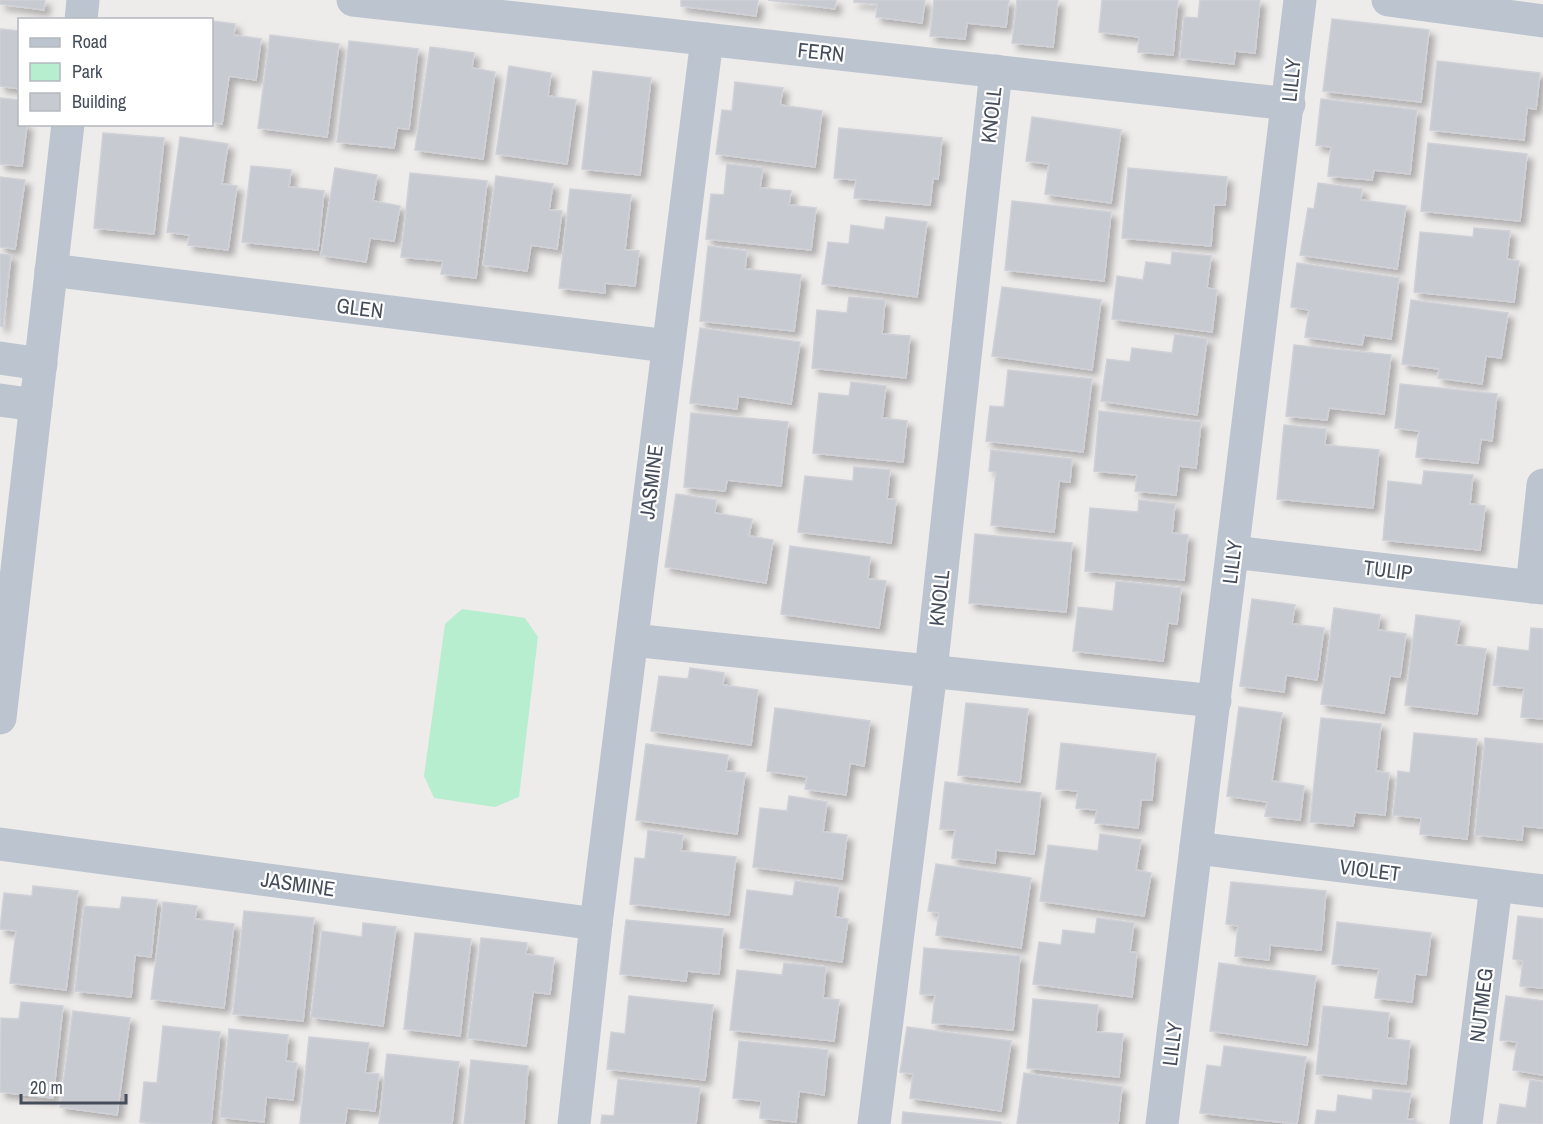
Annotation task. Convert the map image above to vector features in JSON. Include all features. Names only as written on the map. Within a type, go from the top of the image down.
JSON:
[{"type":"street","points":[[81,18],[83,0]]},
{"type":"street","name":"FERN","points":[[353,0],[1289,104]]},
{"type":"street","name":"LILLY","points":[[1162,1124],[1300,0]]},
{"type":"street","points":[[1388,0],[1543,21]]},
{"type":"street","name":"JASMINE","points":[[574,1124],[596,924],[706,39]]},
{"type":"street","name":"KNOLL","points":[[874,1124],[931,671],[996,71]]},
{"type":"street","points":[[0,718],[69,126]]},
{"type":"street","name":"GLEN","points":[[51,270],[668,346]]},
{"type":"street","points":[[0,358],[40,364]]},
{"type":"street","points":[[0,400],[36,405]]},
{"type":"street","points":[[1537,587],[1543,485]]},
{"type":"street","name":"TULIP","points":[[1233,552],[1537,587]]},
{"type":"street","points":[[632,640],[1215,701]]},
{"type":"street","name":"JASMINE","points":[[0,844],[596,924]]},
{"type":"street","name":"VIOLET","points":[[1196,848],[1543,891]]},
{"type":"street","name":"NUTMEG","points":[[1466,1124],[1496,886]]},
{"type":"green space","points":[[462,609],[525,618],[538,637],[519,797],[495,807],[434,798],[424,776],[445,624]]},
{"type":"building","points":[[0,0],[45,0],[44,10],[0,4]]},
{"type":"building","points":[[681,0],[758,0],[756,16],[681,6]]},
{"type":"building","points":[[768,0],[836,0],[835,9]]},
{"type":"building","points":[[854,0],[925,0],[922,23],[876,17],[877,4],[854,2]]},
{"type":"building","points":[[934,0],[1009,0],[1006,27],[967,23],[965,39],[930,36]]},
{"type":"building","points":[[1017,0],[1058,0],[1053,47],[1012,43]]},
{"type":"building","points":[[1102,0],[1178,0],[1173,55],[1138,52],[1139,37],[1099,32]]},
{"type":"building","points":[[1200,0],[1260,0],[1255,53],[1235,51],[1234,64],[1180,58],[1184,17],[1198,18]]},
{"type":"building","points":[[1332,19],[1429,30],[1421,102],[1323,91]]},
{"type":"building","points":[[213,21],[235,24],[234,35],[261,39],[256,80],[229,76],[222,124],[213,122]]},
{"type":"building","points":[[0,29],[18,31],[18,89],[0,86]]},
{"type":"building","points":[[270,35],[339,44],[327,137],[258,128]]},
{"type":"building","points":[[349,41],[418,49],[409,129],[397,128],[394,148],[337,142]]},
{"type":"building","points":[[430,47],[474,53],[472,68],[495,72],[483,159],[415,150]]},
{"type":"building","points":[[1437,61],[1540,73],[1536,109],[1527,108],[1524,140],[1430,130]]},
{"type":"building","points":[[509,66],[551,73],[548,96],[576,100],[567,164],[496,154]]},
{"type":"building","points":[[593,71],[651,78],[640,175],[582,169]]},
{"type":"building","points":[[735,82],[783,88],[780,105],[822,111],[815,167],[716,154],[722,110],[732,111]]},
{"type":"building","points":[[0,98],[18,100],[18,126],[27,126],[22,166],[0,164]]},
{"type":"building","points":[[1321,99],[1417,110],[1410,174],[1374,170],[1372,180],[1328,176],[1331,147],[1316,145]]},
{"type":"building","points":[[1032,117],[1121,130],[1111,203],[1045,194],[1049,164],[1026,161]]},
{"type":"building","points":[[839,128],[942,138],[938,179],[933,178],[930,205],[854,198],[856,180],[834,178]]},
{"type":"building","points":[[103,133],[164,138],[154,234],[94,228]]},
{"type":"building","points":[[180,137],[228,144],[222,184],[237,186],[228,250],[188,245],[189,235],[167,232]]},
{"type":"building","points":[[1428,143],[1527,154],[1520,221],[1421,211]]},
{"type":"building","points":[[727,164],[763,168],[760,188],[791,191],[789,205],[816,208],[811,250],[706,239],[711,194],[724,195]]},
{"type":"building","points":[[251,166],[291,170],[289,187],[324,191],[318,250],[242,242]]},
{"type":"building","points":[[335,168],[377,175],[373,201],[400,206],[394,241],[370,238],[366,262],[321,255]]},
{"type":"building","points":[[1128,168],[1227,177],[1225,205],[1214,205],[1211,246],[1122,238]]},
{"type":"building","points":[[410,173],[487,181],[476,278],[441,274],[443,261],[401,257]]},
{"type":"building","points":[[496,176],[553,184],[549,210],[562,211],[557,249],[531,245],[527,271],[483,265]]},
{"type":"building","points":[[0,177],[25,180],[15,249],[0,247]]},
{"type":"building","points":[[1318,183],[1362,189],[1361,200],[1406,206],[1397,269],[1300,255],[1308,208],[1314,209]]},
{"type":"building","points":[[570,189],[631,195],[625,250],[639,251],[635,286],[605,283],[605,293],[559,288]]},
{"type":"building","points":[[1012,201],[1111,212],[1104,281],[1005,270]]},
{"type":"building","points":[[886,217],[927,222],[917,297],[822,284],[828,242],[849,244],[851,225],[884,230]]},
{"type":"building","points":[[1474,228],[1510,231],[1507,259],[1519,261],[1514,302],[1414,292],[1420,232],[1473,237]]},
{"type":"building","points":[[708,246],[747,251],[745,269],[801,275],[794,331],[700,321]]},
{"type":"building","points":[[1172,252],[1211,256],[1207,288],[1217,290],[1212,332],[1112,319],[1117,276],[1143,280],[1146,262],[1171,265]]},
{"type":"building","points":[[0,254],[11,255],[3,327],[0,326]]},
{"type":"building","points":[[1297,263],[1399,278],[1391,339],[1364,335],[1362,345],[1305,337],[1309,310],[1291,307]]},
{"type":"building","points":[[1002,287],[1101,300],[1092,370],[992,356]]},
{"type":"building","points":[[849,297],[885,300],[882,334],[910,336],[906,378],[812,368],[817,310],[847,313]]},
{"type":"building","points":[[1411,300],[1508,313],[1501,358],[1486,356],[1482,384],[1438,378],[1439,369],[1402,364]]},
{"type":"building","points":[[700,328],[800,342],[791,404],[738,396],[737,409],[690,403]]},
{"type":"building","points":[[1175,334],[1207,339],[1197,415],[1101,401],[1107,359],[1130,362],[1132,348],[1172,353]]},
{"type":"building","points":[[1294,345],[1391,355],[1384,414],[1329,408],[1327,420],[1286,416]]},
{"type":"building","points":[[1008,370],[1092,379],[1083,452],[986,441],[990,406],[1004,407]]},
{"type":"building","points":[[851,382],[886,386],[882,418],[907,421],[903,462],[813,453],[819,393],[849,396]]},
{"type":"building","points":[[1400,384],[1497,394],[1492,441],[1481,439],[1478,463],[1416,457],[1419,431],[1395,428]]},
{"type":"building","points":[[1099,411],[1201,422],[1196,468],[1179,466],[1176,495],[1135,491],[1137,475],[1094,471]]},
{"type":"building","points":[[691,413],[788,422],[781,486],[727,480],[725,491],[684,487]]},
{"type":"building","points":[[1284,425],[1326,429],[1325,445],[1379,450],[1373,508],[1277,499]]},
{"type":"building","points":[[991,450],[1072,459],[1070,482],[1059,481],[1054,532],[991,525],[996,472],[989,471]]},
{"type":"building","points":[[854,467],[890,470],[887,499],[896,500],[891,543],[798,532],[805,476],[853,481]]},
{"type":"building","points":[[1424,471],[1473,475],[1470,504],[1485,506],[1480,550],[1383,540],[1388,481],[1422,485]]},
{"type":"building","points":[[676,494],[716,500],[715,513],[752,519],[749,536],[773,540],[766,583],[665,567]]},
{"type":"building","points":[[1139,500],[1175,504],[1172,533],[1188,535],[1184,580],[1085,571],[1090,508],[1138,512]]},
{"type":"building","points":[[975,534],[1072,543],[1066,612],[969,603]]},
{"type":"building","points":[[790,546],[870,557],[868,579],[886,581],[879,628],[781,614]]},
{"type":"building","points":[[1116,581],[1181,588],[1177,624],[1168,623],[1163,661],[1073,651],[1078,607],[1113,611]]},
{"type":"building","points":[[1252,599],[1295,605],[1292,624],[1324,628],[1317,680],[1286,675],[1284,692],[1240,686]]},
{"type":"building","points":[[1334,608],[1380,615],[1378,630],[1406,634],[1400,677],[1390,676],[1384,713],[1321,704]]},
{"type":"building","points":[[1416,615],[1460,621],[1456,645],[1486,649],[1477,714],[1405,705]]},
{"type":"building","points":[[1531,628],[1543,629],[1543,719],[1521,717],[1524,688],[1493,685],[1498,647],[1529,651]]},
{"type":"building","points":[[690,668],[724,673],[723,685],[758,690],[751,745],[651,731],[659,676],[688,679]]},
{"type":"building","points":[[966,703],[1028,709],[1020,782],[958,775]]},
{"type":"building","points":[[1239,707],[1282,713],[1272,781],[1304,786],[1300,820],[1265,816],[1267,802],[1227,796]]},
{"type":"building","points":[[775,708],[870,721],[864,766],[850,763],[846,795],[805,789],[807,777],[767,771]]},
{"type":"building","points":[[1321,718],[1381,724],[1376,771],[1389,773],[1385,815],[1355,812],[1353,826],[1310,822]]},
{"type":"building","points":[[1414,733],[1477,739],[1467,839],[1420,834],[1421,818],[1393,815],[1398,771],[1410,773]]},
{"type":"building","points":[[1485,738],[1543,744],[1543,828],[1523,826],[1522,840],[1475,835]]},
{"type":"building","points":[[1061,743],[1156,754],[1152,800],[1141,800],[1138,828],[1095,823],[1097,810],[1076,808],[1078,791],[1056,789]]},
{"type":"building","points":[[646,744],[728,755],[726,771],[745,773],[737,834],[636,820]]},
{"type":"building","points":[[945,782],[1041,793],[1034,854],[996,850],[995,863],[952,858],[955,830],[940,829]]},
{"type":"building","points":[[789,796],[827,802],[823,832],[847,835],[842,879],[753,867],[760,808],[787,811]]},
{"type":"building","points":[[648,830],[683,835],[681,851],[736,857],[729,915],[630,904],[635,858],[645,859]]},
{"type":"building","points":[[1100,834],[1141,840],[1136,870],[1151,873],[1144,916],[1040,901],[1048,845],[1098,851]]},
{"type":"building","points":[[936,864],[1031,878],[1021,948],[936,935],[939,913],[928,911]]},
{"type":"building","points":[[795,881],[839,887],[835,917],[848,919],[842,962],[740,948],[747,890],[793,896]]},
{"type":"building","points":[[1231,882],[1326,891],[1321,950],[1270,945],[1269,960],[1235,956],[1238,926],[1226,924]]},
{"type":"building","points":[[33,886],[78,891],[66,990],[10,983],[16,931],[0,929],[4,893],[32,896]]},
{"type":"building","points":[[122,897],[157,900],[151,957],[135,955],[131,997],[75,991],[84,906],[120,909]]},
{"type":"building","points":[[163,902],[197,906],[195,919],[234,924],[224,1008],[151,999]]},
{"type":"building","points":[[244,911],[314,918],[303,1021],[233,1014]]},
{"type":"building","points":[[1518,916],[1543,919],[1543,988],[1520,986],[1523,961],[1513,959]]},
{"type":"building","points":[[1097,918],[1134,923],[1130,952],[1137,953],[1132,997],[1033,984],[1039,942],[1061,945],[1063,930],[1095,934]]},
{"type":"building","points":[[626,920],[723,929],[719,974],[687,971],[686,981],[620,974]]},
{"type":"building","points":[[1337,922],[1431,933],[1426,975],[1415,974],[1412,1002],[1375,998],[1379,969],[1332,964]]},
{"type":"building","points":[[363,923],[396,927],[383,1026],[311,1017],[322,931],[362,937]]},
{"type":"building","points":[[415,933],[471,939],[460,1036],[404,1029]]},
{"type":"building","points":[[481,938],[527,943],[526,954],[554,958],[550,994],[533,992],[526,1046],[468,1038]]},
{"type":"building","points":[[924,948],[1020,956],[1013,1030],[932,1023],[935,995],[920,994]]},
{"type":"building","points":[[784,963],[826,967],[823,998],[839,1000],[834,1041],[730,1030],[737,970],[782,975]]},
{"type":"building","points":[[1219,963],[1316,976],[1307,1045],[1210,1031]]},
{"type":"building","points":[[629,996],[713,1005],[705,1080],[607,1069],[611,1032],[625,1034]]},
{"type":"building","points":[[1506,996],[1543,1001],[1543,1075],[1513,1070],[1517,1042],[1500,1040]]},
{"type":"building","points":[[1033,999],[1098,1005],[1096,1032],[1123,1034],[1119,1077],[1027,1068]]},
{"type":"building","points":[[21,1002],[63,1006],[53,1098],[0,1092],[1,1018],[19,1019]]},
{"type":"building","points":[[1323,1006],[1389,1013],[1387,1038],[1410,1041],[1406,1084],[1316,1074]]},
{"type":"building","points":[[73,1011],[130,1018],[117,1115],[60,1107]]},
{"type":"building","points":[[163,1026],[220,1032],[211,1124],[140,1122],[144,1082],[157,1083]]},
{"type":"building","points":[[907,1027],[1011,1041],[1001,1111],[910,1098],[913,1074],[900,1072]]},
{"type":"building","points":[[229,1029],[288,1035],[286,1061],[297,1063],[293,1100],[266,1097],[264,1122],[220,1117]]},
{"type":"building","points":[[309,1037],[369,1043],[365,1073],[379,1074],[375,1111],[347,1108],[345,1124],[300,1124]]},
{"type":"building","points":[[739,1041],[828,1050],[824,1095],[799,1091],[796,1122],[760,1118],[761,1101],[733,1098]]},
{"type":"building","points":[[1224,1046],[1306,1057],[1297,1124],[1200,1113],[1207,1065],[1221,1067]]},
{"type":"building","points":[[387,1054],[459,1062],[452,1124],[379,1124]]},
{"type":"building","points":[[471,1060],[528,1066],[524,1124],[464,1124]]},
{"type":"building","points":[[1024,1073],[1122,1087],[1118,1124],[1017,1124]]},
{"type":"building","points":[[618,1079],[700,1088],[696,1124],[601,1124],[602,1115],[614,1116]]},
{"type":"building","points":[[1530,1080],[1543,1082],[1543,1124],[1497,1124],[1500,1104],[1526,1108]]},
{"type":"building","points":[[1373,1089],[1411,1093],[1407,1119],[1416,1120],[1416,1124],[1315,1124],[1317,1110],[1336,1112],[1338,1095],[1372,1100]]},
{"type":"building","points":[[903,1112],[1001,1122],[1001,1124],[902,1124]]}]
